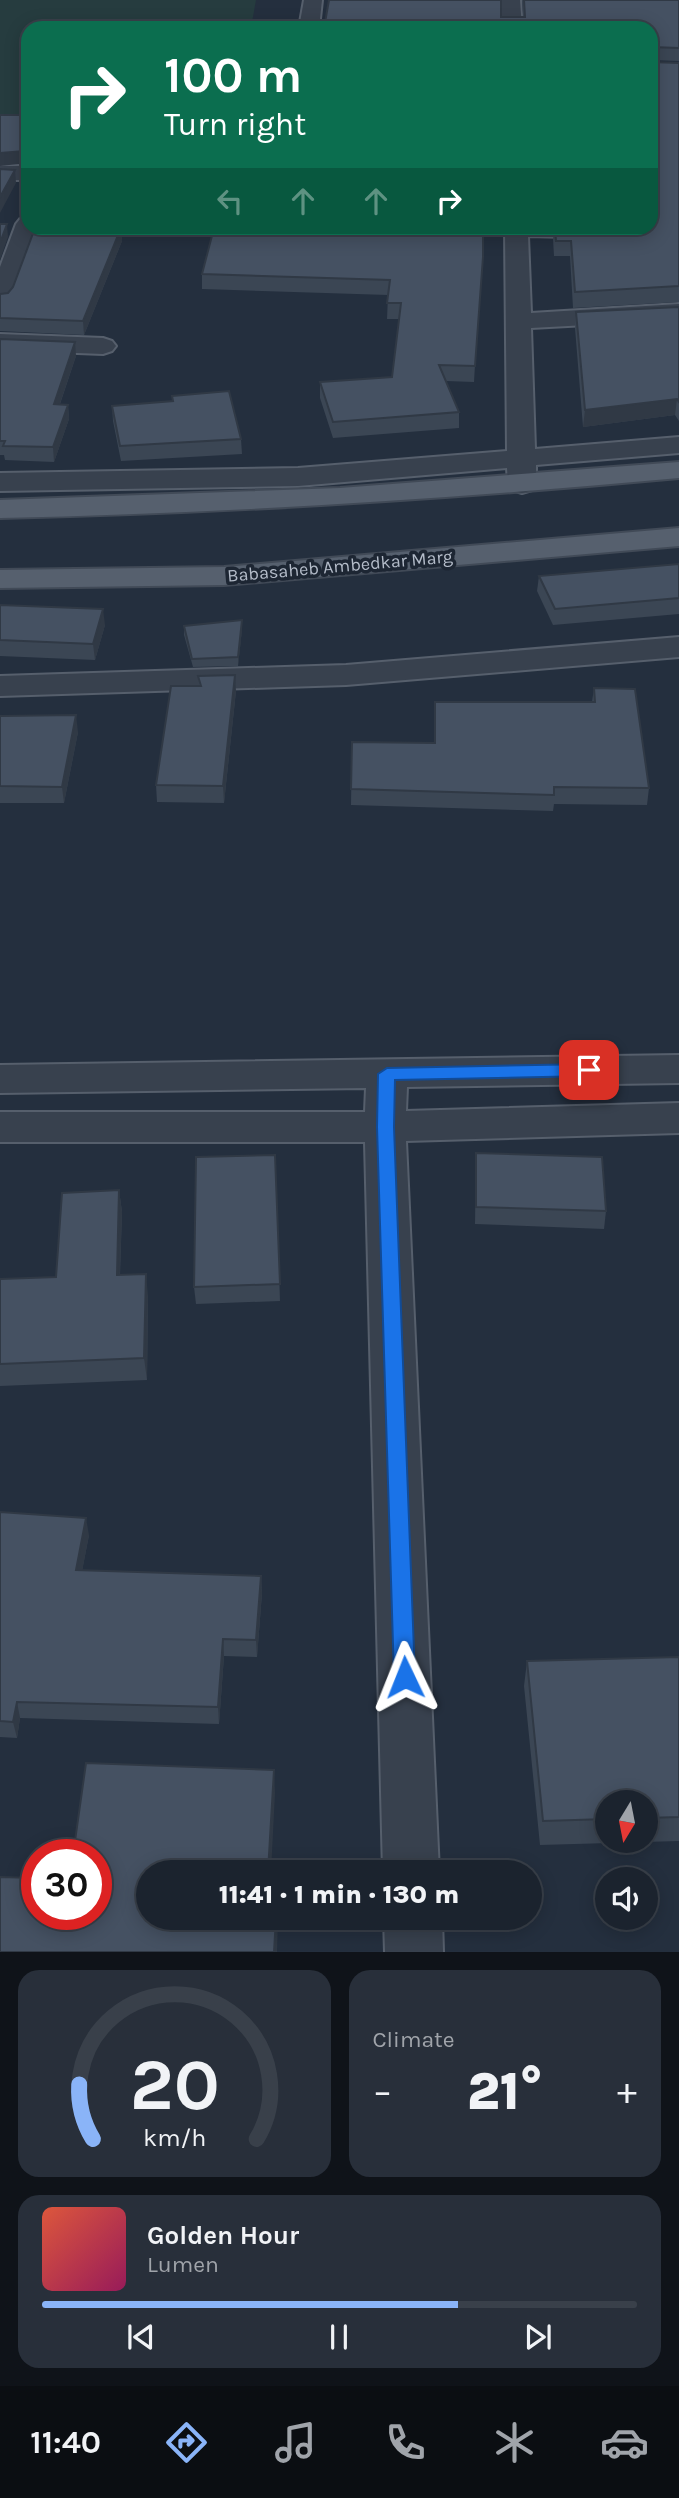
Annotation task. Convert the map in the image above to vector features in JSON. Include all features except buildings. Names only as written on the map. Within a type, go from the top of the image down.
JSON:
[{"type":"main road","points":[[0,509],[269,502],[522,473],[679,470]]},
{"type":"main road","name":"Babasaheb Ambedkar Marg","points":[[0,579],[224,576],[679,537]]},
{"type":"street","points":[[310,21],[313,0]]},
{"type":"street","points":[[511,0],[512,21]]},
{"type":"street","points":[[0,299],[24,235]]},
{"type":"street","points":[[516,235],[517,321],[522,384],[522,473]]},
{"type":"street","points":[[517,321],[679,312]]},
{"type":"street","points":[[0,342],[103,346]]},
{"type":"street","points":[[0,482],[522,473],[679,445]]},
{"type":"street","points":[[0,687],[346,675],[679,647]]},
{"type":"street","points":[[0,1079],[679,1069]]},
{"type":"street","points":[[387,1074],[385,1127],[411,1860]]},
{"type":"street","points":[[0,1127],[385,1127],[679,1118]]},
{"type":"street","points":[[413,1930],[414,1952]]},
{"type":"green space","points":[[0,0],[256,0],[252,21],[21,21],[21,116],[0,116]]},
{"type":"route","points":[[405,1677],[385,1127],[387,1074],[589,1070]]}]
